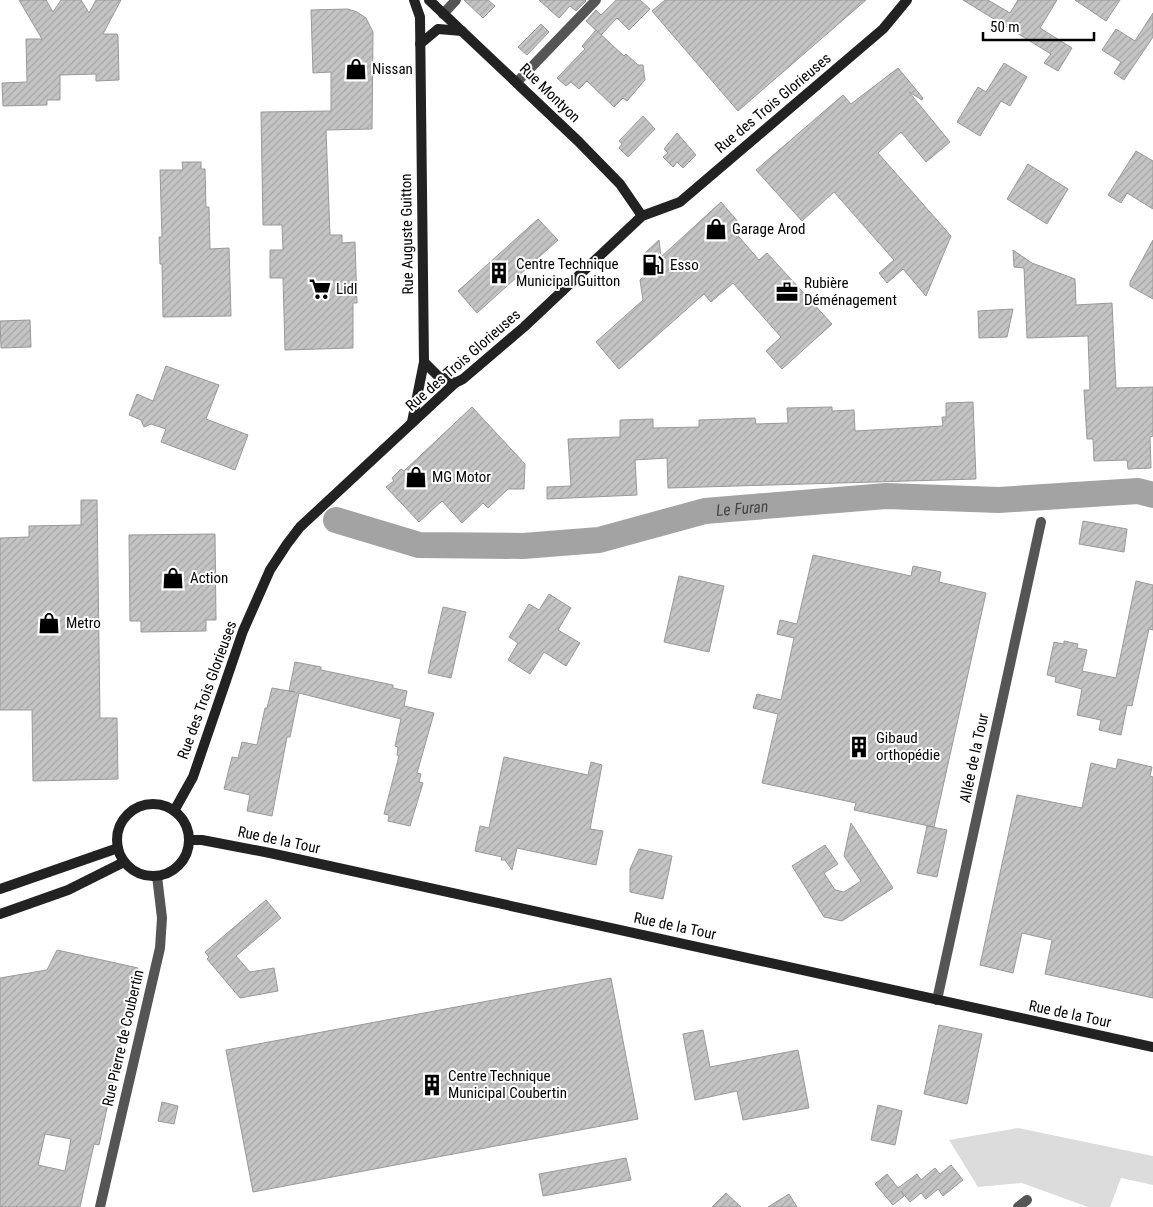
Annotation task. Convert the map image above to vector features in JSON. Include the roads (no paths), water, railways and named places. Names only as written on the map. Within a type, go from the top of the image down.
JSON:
[{"type":"street","name":"Rue Auguste Guitton","points":[[412,423],[424,362],[420,18],[414,0]]},
{"type":"street","name":"Rue Montyon","points":[[429,0],[517,82],[620,184],[642,216]]},
{"type":"street","points":[[443,14],[456,0]]},
{"type":"street","points":[[517,82],[596,0]]},
{"type":"street","name":"Rue des Trois Glorieuses","points":[[174,811],[193,777],[243,632],[270,570],[300,527],[455,383],[464,379],[524,327],[642,216],[680,202],[883,29],[907,0]]},
{"type":"street","points":[[420,44],[438,29],[462,31]]},
{"type":"street","points":[[424,362],[437,375],[455,383]]},
{"type":"street","name":"Allée de la Tour","points":[[937,1000],[1040,522]]},
{"type":"street","points":[[147,804],[166,806],[182,819],[189,840],[183,860],[171,870],[156,876],[145,875],[135,871],[124,862],[118,848],[118,832],[128,814],[147,804]]},
{"type":"street","name":"Rue de la Tour","points":[[189,840],[202,840],[262,852],[1153,1047]]},
{"type":"street","points":[[0,889],[118,848]]},
{"type":"street","points":[[0,914],[68,890],[124,862]]},
{"type":"street","name":"Rue Pierre de Coubertin","points":[[100,1207],[160,948],[162,918],[156,876]]},
{"type":"street","points":[[1018,1207],[1026,1200]]},
{"type":"waterway","name":"Le Furan","points":[[336,520],[419,545],[523,546],[599,540],[705,511],[886,496],[999,500],[1138,491],[1153,495]]},
{"type":"place","name":"Nissan","points":[[356,69]]},
{"type":"place","name":"Garage Arod","points":[[716,229]]},
{"type":"place","name":"Esso","points":[[653,265]]},
{"type":"place","name":"Centre Technique Municipal Guitton","points":[[499,273]]},
{"type":"place","name":"Lidl","points":[[320,289]]},
{"type":"place","name":"Rubière Déménagement","points":[[787,292]]},
{"type":"place","name":"MG Motor","points":[[416,477]]},
{"type":"place","name":"Action","points":[[173,578]]},
{"type":"place","name":"Metro","points":[[49,623]]},
{"type":"place","name":"Gibaud orthopédie","points":[[859,747]]},
{"type":"place","name":"Centre Technique Municipal Coubertin","points":[[432,1085]]}]
